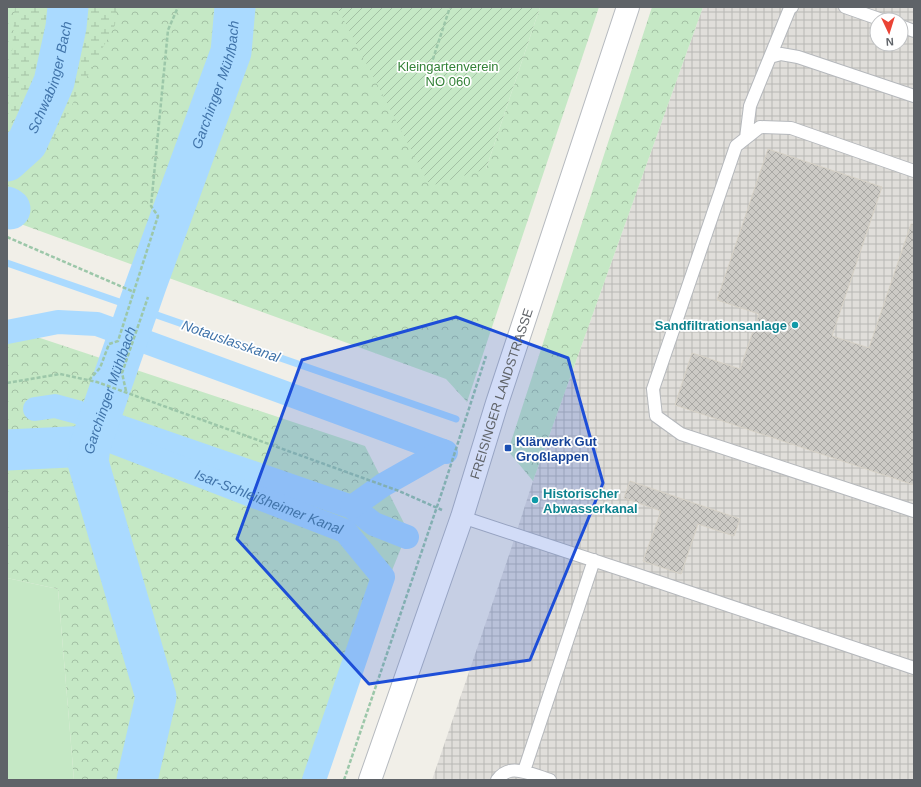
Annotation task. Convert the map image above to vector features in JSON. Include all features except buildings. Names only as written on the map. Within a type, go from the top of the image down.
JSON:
[{"type":"main road","name":"FREISINGER LANDSTRASSE","points":[[370,780],[462,517],[497,403],[628,7]]},
{"type":"lane","points":[[746,138],[750,106],[790,8],[792,7]]},
{"type":"lane","points":[[845,7],[869,15]]},
{"type":"lane","points":[[770,57],[782,54],[798,57],[914,96]]},
{"type":"lane","points":[[914,171],[791,128],[760,127],[736,146],[653,389],[656,416],[681,434],[914,511]]},
{"type":"lane","points":[[462,517],[914,668]]},
{"type":"lane","points":[[524,772],[594,560]]},
{"type":"lane","points":[[497,780],[500,776],[509,771],[524,772],[550,780]]},
{"type":"path","points":[[88,380],[100,368],[109,344],[118,341],[158,216],[151,206],[167,38],[168,30],[178,7]]},
{"type":"path","points":[[429,71],[450,7]]},
{"type":"path","points":[[7,237],[134,292]]},
{"type":"path","points":[[126,392],[122,373],[148,297]]},
{"type":"path","points":[[7,383],[60,374],[97,382],[399,491],[436,508],[344,780]]},
{"type":"highlighted area","points":[[456,317],[568,358],[603,483],[530,660],[369,684],[237,539],[302,360]]},
{"type":"shaded area","points":[[703,7],[914,7],[914,780],[432,780],[533,481]]},
{"type":"green space","points":[[7,7],[337,7],[486,169],[540,7],[599,7],[467,402],[446,379],[7,219]]},
{"type":"green space","points":[[15,7],[117,7],[115,25],[52,142],[8,109]]},
{"type":"green space","name":"Kleingartenverein NO 060","points":[[337,7],[540,7],[486,169],[430,186]]},
{"type":"green space","points":[[652,7],[703,7],[533,481],[508,451]]},
{"type":"green space","points":[[7,327],[365,446],[408,531],[307,780],[74,780],[58,589],[7,578]]},
{"type":"green space","points":[[7,578],[58,589],[74,780],[7,780]]},
{"type":"waterway","name":"Schwabinger Bach","points":[[7,161],[27,143],[54,82],[66,27],[68,7]]},
{"type":"waterway","name":"Garchinger Mühlbach","points":[[137,780],[156,697],[88,462],[90,446],[146,285],[231,52],[235,7]]},
{"type":"waterway","name":"Notauslasskanal","points":[[7,263],[456,419]]},
{"type":"waterway","points":[[7,332],[58,322],[97,324],[446,452]]},
{"type":"waterway","points":[[113,330],[115,344],[122,354]]},
{"type":"waterway","points":[[77,412],[90,403],[105,403]]},
{"type":"waterway","points":[[35,409],[55,406],[77,412],[352,507],[374,524],[407,537]]},
{"type":"waterway","name":"Isar-Schleißheimer Kanal","points":[[94,436],[111,441],[345,531],[383,577],[314,780]]},
{"type":"waterway","points":[[7,450],[90,446]]},
{"type":"waterway","points":[[352,507],[383,485],[443,451]]},
{"type":"place","name":"Sandfiltrationsanlage","points":[[795,325]]},
{"type":"place","name":"Klärwerk Gut Großlappen","points":[[508,448]]},
{"type":"place","name":"Historischer Abwasserkanal","points":[[535,500]]}]
